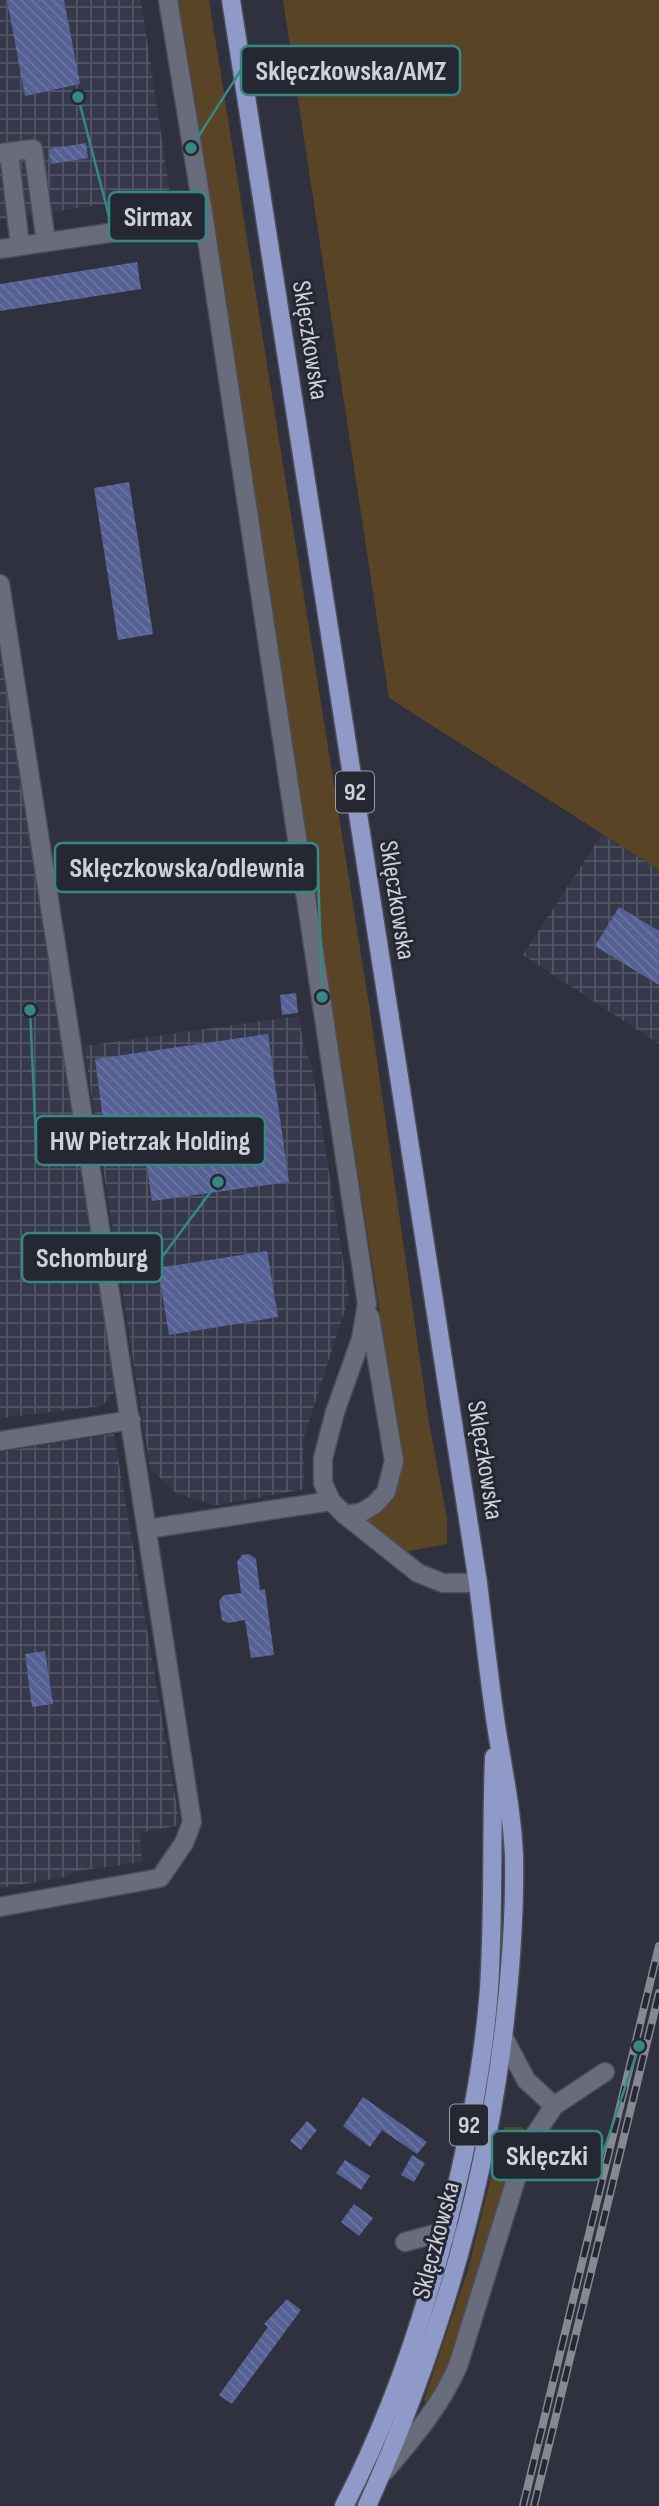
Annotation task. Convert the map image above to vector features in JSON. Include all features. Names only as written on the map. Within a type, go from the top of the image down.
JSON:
[{"type":"main road","name":"Sklęczkowska","points":[[231,0],[478,1583],[496,1725],[511,1804],[514,1858],[512,1933],[503,2036],[484,2159],[465,2236],[422,2373],[367,2506]]},
{"type":"main road","name":"Sklęczkowska","points":[[344,2506],[394,2393],[434,2277],[464,2156],[481,2065],[488,2003],[496,1725]]},
{"type":"street","points":[[168,0],[204,219],[367,1304],[394,1461],[386,1492],[374,1505],[362,1512],[345,1515]]},
{"type":"street","points":[[20,246],[4,153],[33,149],[46,242]]},
{"type":"street","points":[[0,249],[204,219]]},
{"type":"street","points":[[0,584],[192,1822],[184,1843],[160,1878],[0,1907]]},
{"type":"street","points":[[367,1304],[361,1339],[335,1412],[323,1458],[323,1483],[331,1501],[345,1515],[418,1573],[443,1583],[478,1583]]},
{"type":"street","points":[[0,1441],[131,1420]]},
{"type":"street","points":[[147,1529],[331,1501]]},
{"type":"street","points":[[503,2036],[526,2080],[554,2106]]},
{"type":"street","points":[[380,2476],[429,2417],[458,2366],[521,2160],[531,2140],[554,2106],[605,2072]]},
{"type":"street","points":[[405,2242],[446,2231],[465,2236]]},
{"type":"shaded area","points":[[0,0],[141,0],[170,194],[0,220]]},
{"type":"shaded area","points":[[174,0],[209,0],[370,1011],[429,1423],[447,1518],[447,1544],[399,1553],[363,1521],[382,1509],[393,1497],[403,1460],[268,581],[230,367]]},
{"type":"shaded area","points":[[283,0],[659,0],[659,870],[389,698]]},
{"type":"shaded area","points":[[0,633],[119,1387],[102,1406],[0,1418]]},
{"type":"shaded area","points":[[602,834],[659,870],[659,1044],[523,955]]},
{"type":"shaded area","points":[[299,1016],[303,1043],[312,1068],[349,1297],[303,1440],[304,1489],[217,1505],[177,1494],[150,1468],[84,1046]]},
{"type":"shaded area","points":[[114,1434],[180,1825],[140,1833],[142,1862],[77,1871],[66,1877],[0,1888],[0,1452]]},
{"type":"shaded area","points":[[505,2127],[522,2127],[526,2131],[450,2367],[427,2404],[424,2400],[468,2270]]},
{"type":"building","points":[[7,0],[64,0],[80,84],[25,96]]},
{"type":"building","points":[[86,143],[88,158],[51,164],[49,149]]},
{"type":"building","points":[[137,262],[141,289],[0,311],[0,284]]},
{"type":"building","points":[[129,482],[153,634],[118,640],[94,488]]},
{"type":"building","points":[[619,907],[659,931],[659,985],[595,946]]},
{"type":"building","points":[[296,993],[298,1013],[282,1015],[280,995]]},
{"type":"building","points":[[268,1034],[289,1182],[152,1201],[141,1122],[104,1127],[95,1059]]},
{"type":"building","points":[[267,1251],[278,1317],[169,1335],[158,1268]]},
{"type":"building","points":[[249,1554],[256,1559],[260,1590],[265,1589],[274,1655],[251,1658],[245,1620],[228,1623],[222,1620],[219,1601],[224,1595],[241,1593],[237,1562],[242,1555]]},
{"type":"building","points":[[45,1651],[53,1704],[32,1707],[25,1654]]},
{"type":"building","points":[[363,2097],[427,2142],[417,2154],[382,2130],[370,2147],[343,2126]]},
{"type":"building","points":[[307,2121],[317,2130],[301,2150],[290,2141]]},
{"type":"building","points":[[412,2155],[425,2163],[414,2182],[401,2175]]},
{"type":"building","points":[[345,2160],[370,2176],[361,2190],[336,2173]]},
{"type":"building","points":[[354,2204],[373,2218],[359,2236],[341,2222]]},
{"type":"building","points":[[287,2299],[301,2310],[232,2404],[219,2395],[268,2327],[264,2324]]},
{"type":"railway","points":[[523,2506],[659,1946]]},
{"type":"railway","points":[[534,2506],[659,1993]]},
{"type":"place","name":"Sirmax","points":[[78,97]]},
{"type":"place","name":"Sklęczkowska/AMZ","points":[[191,148]]},
{"type":"place","name":"Sklęczkowska/odlewnia","points":[[322,997]]},
{"type":"place","name":"HW Pietrzak Holding","points":[[30,1010]]},
{"type":"place","name":"Schomburg","points":[[218,1182]]},
{"type":"place","name":"Sklęczki","points":[[639,2046]]}]
